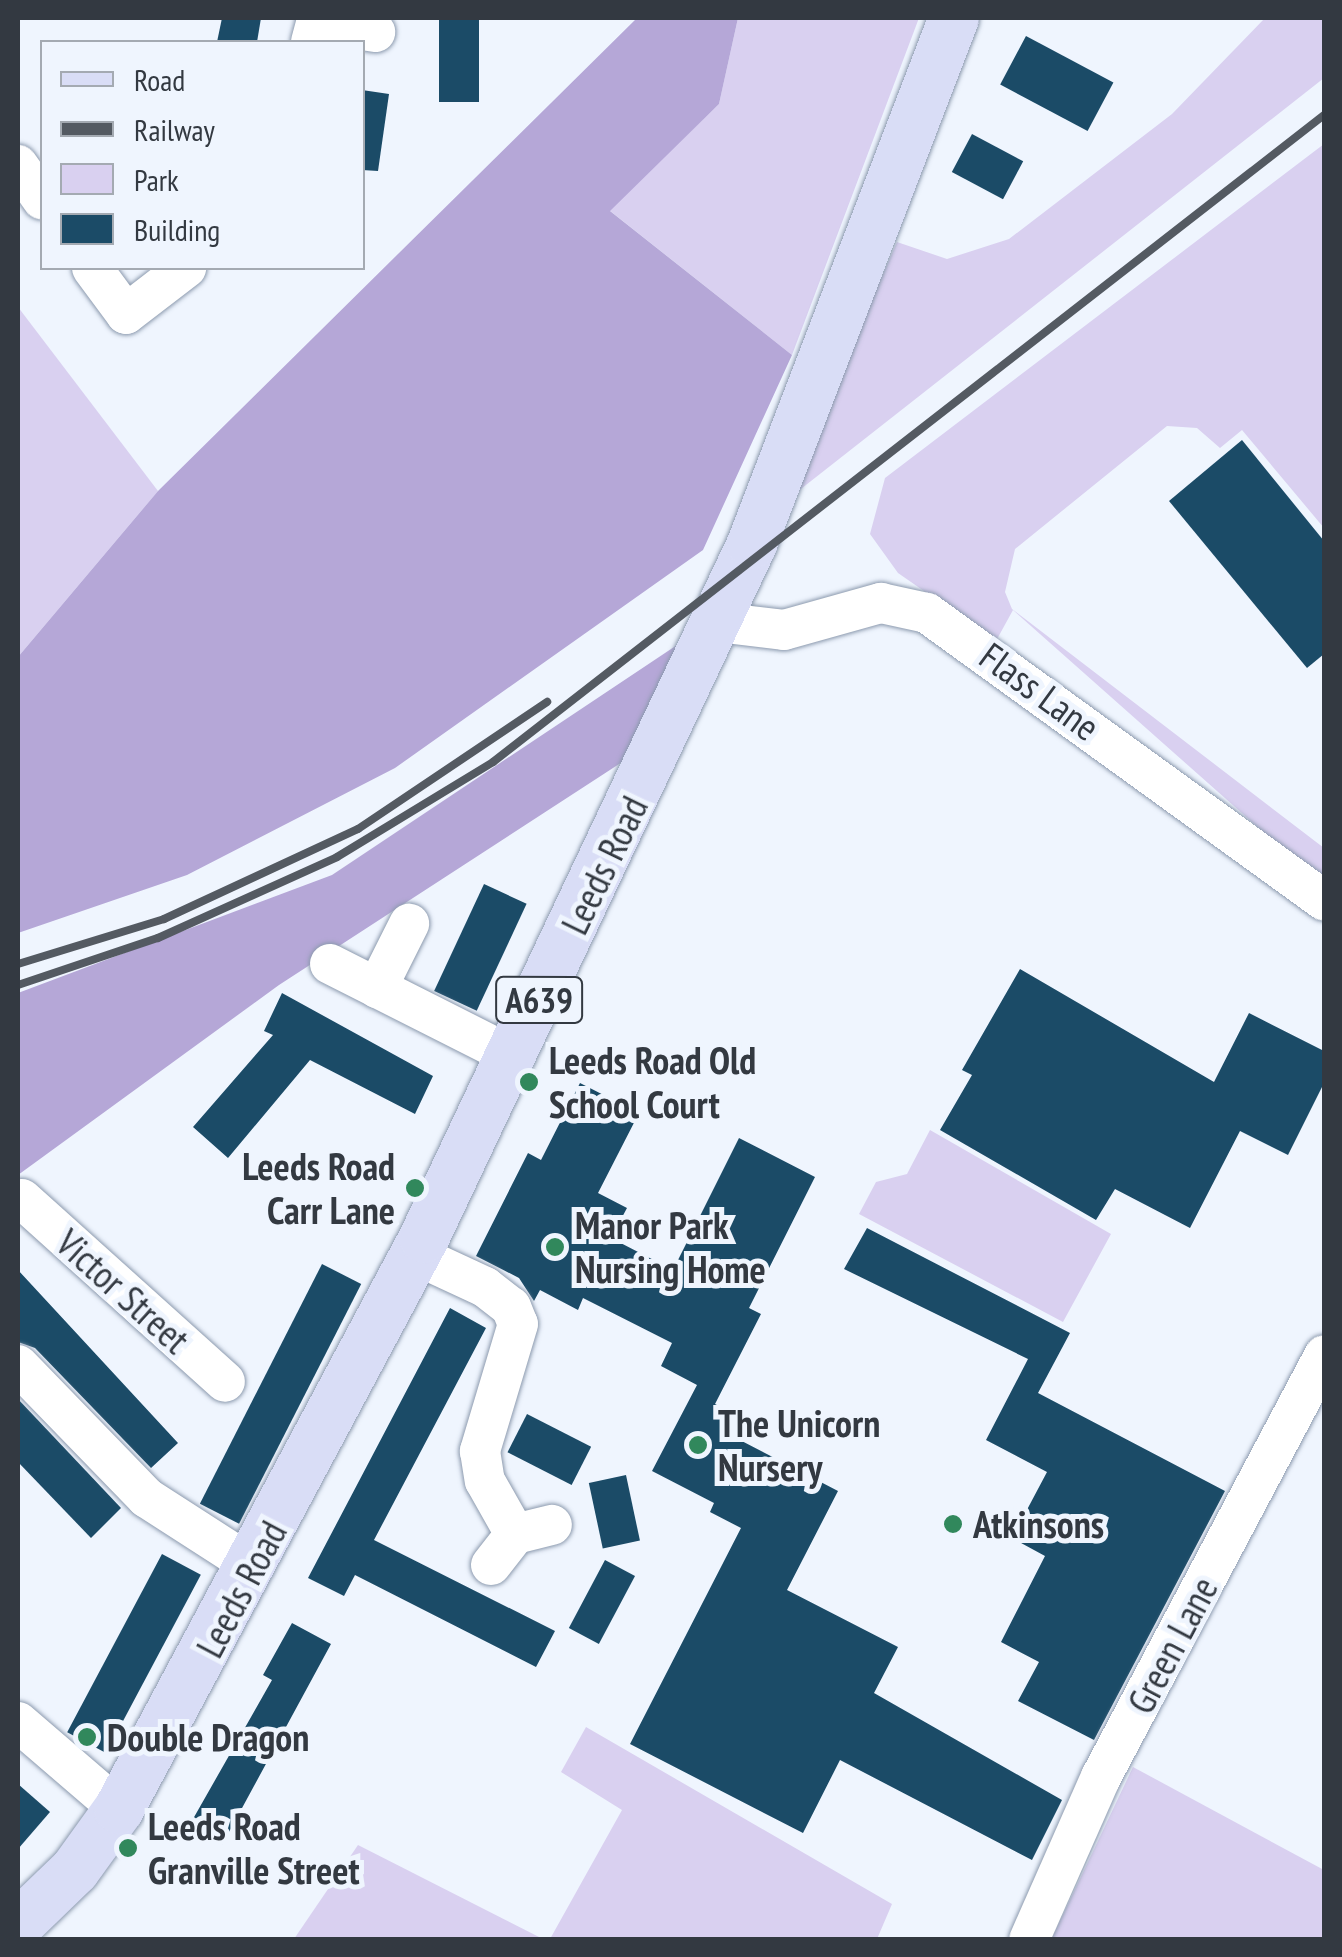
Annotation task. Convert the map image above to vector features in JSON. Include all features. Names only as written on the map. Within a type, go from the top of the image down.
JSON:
[{"type":"main road","name":"Leeds Road","points":[[18,1925],[76,1870],[120,1809],[254,1567],[416,1254],[718,622],[900,174],[954,18]]},
{"type":"street","points":[[312,40],[316,23],[375,32]]},
{"type":"street","points":[[18,165],[40,196]]},
{"type":"street","points":[[93,270],[126,314],[183,270]]},
{"type":"street","name":"Flass Lane","points":[[718,622],[784,630],[881,603],[928,612],[1324,900]]},
{"type":"street","points":[[377,988],[409,924]]},
{"type":"street","points":[[330,964],[512,1056]]},
{"type":"street","name":"Victor Street","points":[[22,1200],[225,1382]]},
{"type":"street","points":[[416,1254],[485,1287],[511,1307],[518,1324],[480,1451],[484,1480],[519,1541]]},
{"type":"street","name":"Green Lane","points":[[1028,1940],[1101,1777],[1324,1355]]},
{"type":"street","points":[[18,1365],[146,1498],[254,1567]]},
{"type":"street","points":[[18,1722],[120,1809]]},
{"type":"green space","points":[[738,18],[919,18],[792,355],[609,210],[719,104]]},
{"type":"green space","points":[[1265,18],[1324,18],[1324,78],[783,503],[897,242],[947,259],[1009,239],[1172,114]]},
{"type":"green space","points":[[1324,144],[1324,528],[1242,430],[1220,448],[1197,428],[1167,426],[1015,549],[1005,592],[1012,609],[1324,848],[1324,886],[1013,610],[996,641],[898,573],[870,534],[885,478]]},
{"type":"green space","points":[[18,307],[158,491],[18,657]]},
{"type":"green space","points":[[930,1130],[1111,1234],[1063,1322],[859,1214],[876,1182],[907,1174]]},
{"type":"green space","points":[[586,1727],[892,1904],[877,1939],[550,1939],[622,1810],[561,1772]]},
{"type":"green space","points":[[1133,1767],[1324,1870],[1324,1939],[1051,1940]]},
{"type":"green space","points":[[358,1845],[543,1939],[294,1939]]},
{"type":"shaded area","points":[[637,18],[738,18],[719,104],[610,211],[792,355],[703,550],[395,768],[187,875],[18,933],[18,657],[158,491]]},
{"type":"shaded area","points":[[695,633],[633,755],[279,985],[18,1175],[18,993],[332,875]]},
{"type":"building","points":[[222,18],[261,18],[257,40],[217,40]]},
{"type":"building","points":[[439,18],[479,18],[479,102],[439,102]]},
{"type":"building","points":[[1026,36],[1113,82],[1088,131],[1000,85]]},
{"type":"building","points":[[365,90],[389,94],[378,171],[365,170]]},
{"type":"building","points":[[972,134],[1023,161],[1003,199],[952,172]]},
{"type":"building","points":[[1242,440],[1324,541],[1324,654],[1307,668],[1169,501]]},
{"type":"building","points":[[484,884],[527,904],[477,1011],[434,991]]},
{"type":"building","points":[[1020,969],[1214,1082],[1249,1013],[1324,1051],[1324,1083],[1288,1155],[1240,1131],[1190,1228],[1115,1189],[1096,1220],[940,1130],[972,1075],[962,1070]]},
{"type":"building","points":[[282,993],[433,1076],[415,1114],[310,1060],[228,1158],[193,1127],[273,1035],[264,1031]]},
{"type":"building","points":[[580,1083],[639,1113],[598,1193],[627,1208],[611,1238],[673,1270],[739,1138],[815,1177],[749,1308],[761,1314],[715,1404],[743,1419],[734,1437],[838,1491],[787,1590],[898,1647],[874,1693],[1062,1800],[1032,1860],[840,1760],[803,1833],[630,1744],[741,1528],[710,1512],[714,1503],[652,1471],[697,1385],[661,1366],[672,1343],[583,1298],[578,1310],[540,1290],[534,1301],[519,1278],[476,1256],[528,1153],[541,1160]]},
{"type":"building","points":[[867,1228],[1070,1333],[1038,1393],[1225,1491],[1094,1740],[1018,1701],[1039,1662],[1001,1642],[1045,1556],[1012,1538],[1047,1472],[986,1440],[1028,1359],[844,1269]]},
{"type":"building","points":[[322,1264],[361,1284],[239,1524],[200,1504]]},
{"type":"building","points":[[18,1270],[178,1443],[151,1468],[35,1348],[18,1342]]},
{"type":"building","points":[[450,1308],[486,1328],[374,1540],[555,1631],[536,1667],[355,1575],[344,1596],[308,1578]]},
{"type":"building","points":[[18,1399],[121,1508],[91,1538],[18,1462]]},
{"type":"building","points":[[527,1414],[591,1447],[572,1485],[507,1452]]},
{"type":"building","points":[[626,1475],[640,1541],[603,1548],[589,1483]]},
{"type":"building","points":[[162,1554],[201,1575],[106,1753],[67,1732]]},
{"type":"building","points":[[605,1560],[635,1576],[599,1644],[569,1628]]},
{"type":"building","points":[[292,1623],[331,1644],[222,1845],[189,1826],[272,1680],[263,1675]]},
{"type":"building","points":[[18,1784],[50,1812],[18,1849]]},
{"type":"railway","points":[[18,985],[158,938],[337,857],[493,762],[1324,115]]},
{"type":"railway","points":[[18,964],[164,919],[358,829],[547,702]]},
{"type":"place","name":"Leeds Road Old School Court","points":[[529,1082]]},
{"type":"place","name":"Leeds Road Carr Lane","points":[[415,1188]]},
{"type":"place","name":"Manor Park Nursing Home","points":[[555,1247]]},
{"type":"place","name":"The Unicorn Nursery","points":[[698,1445]]},
{"type":"place","name":"Atkinsons","points":[[953,1524]]},
{"type":"place","name":"Double Dragon","points":[[87,1737]]},
{"type":"place","name":"Leeds Road Granville Street","points":[[128,1848]]}]
